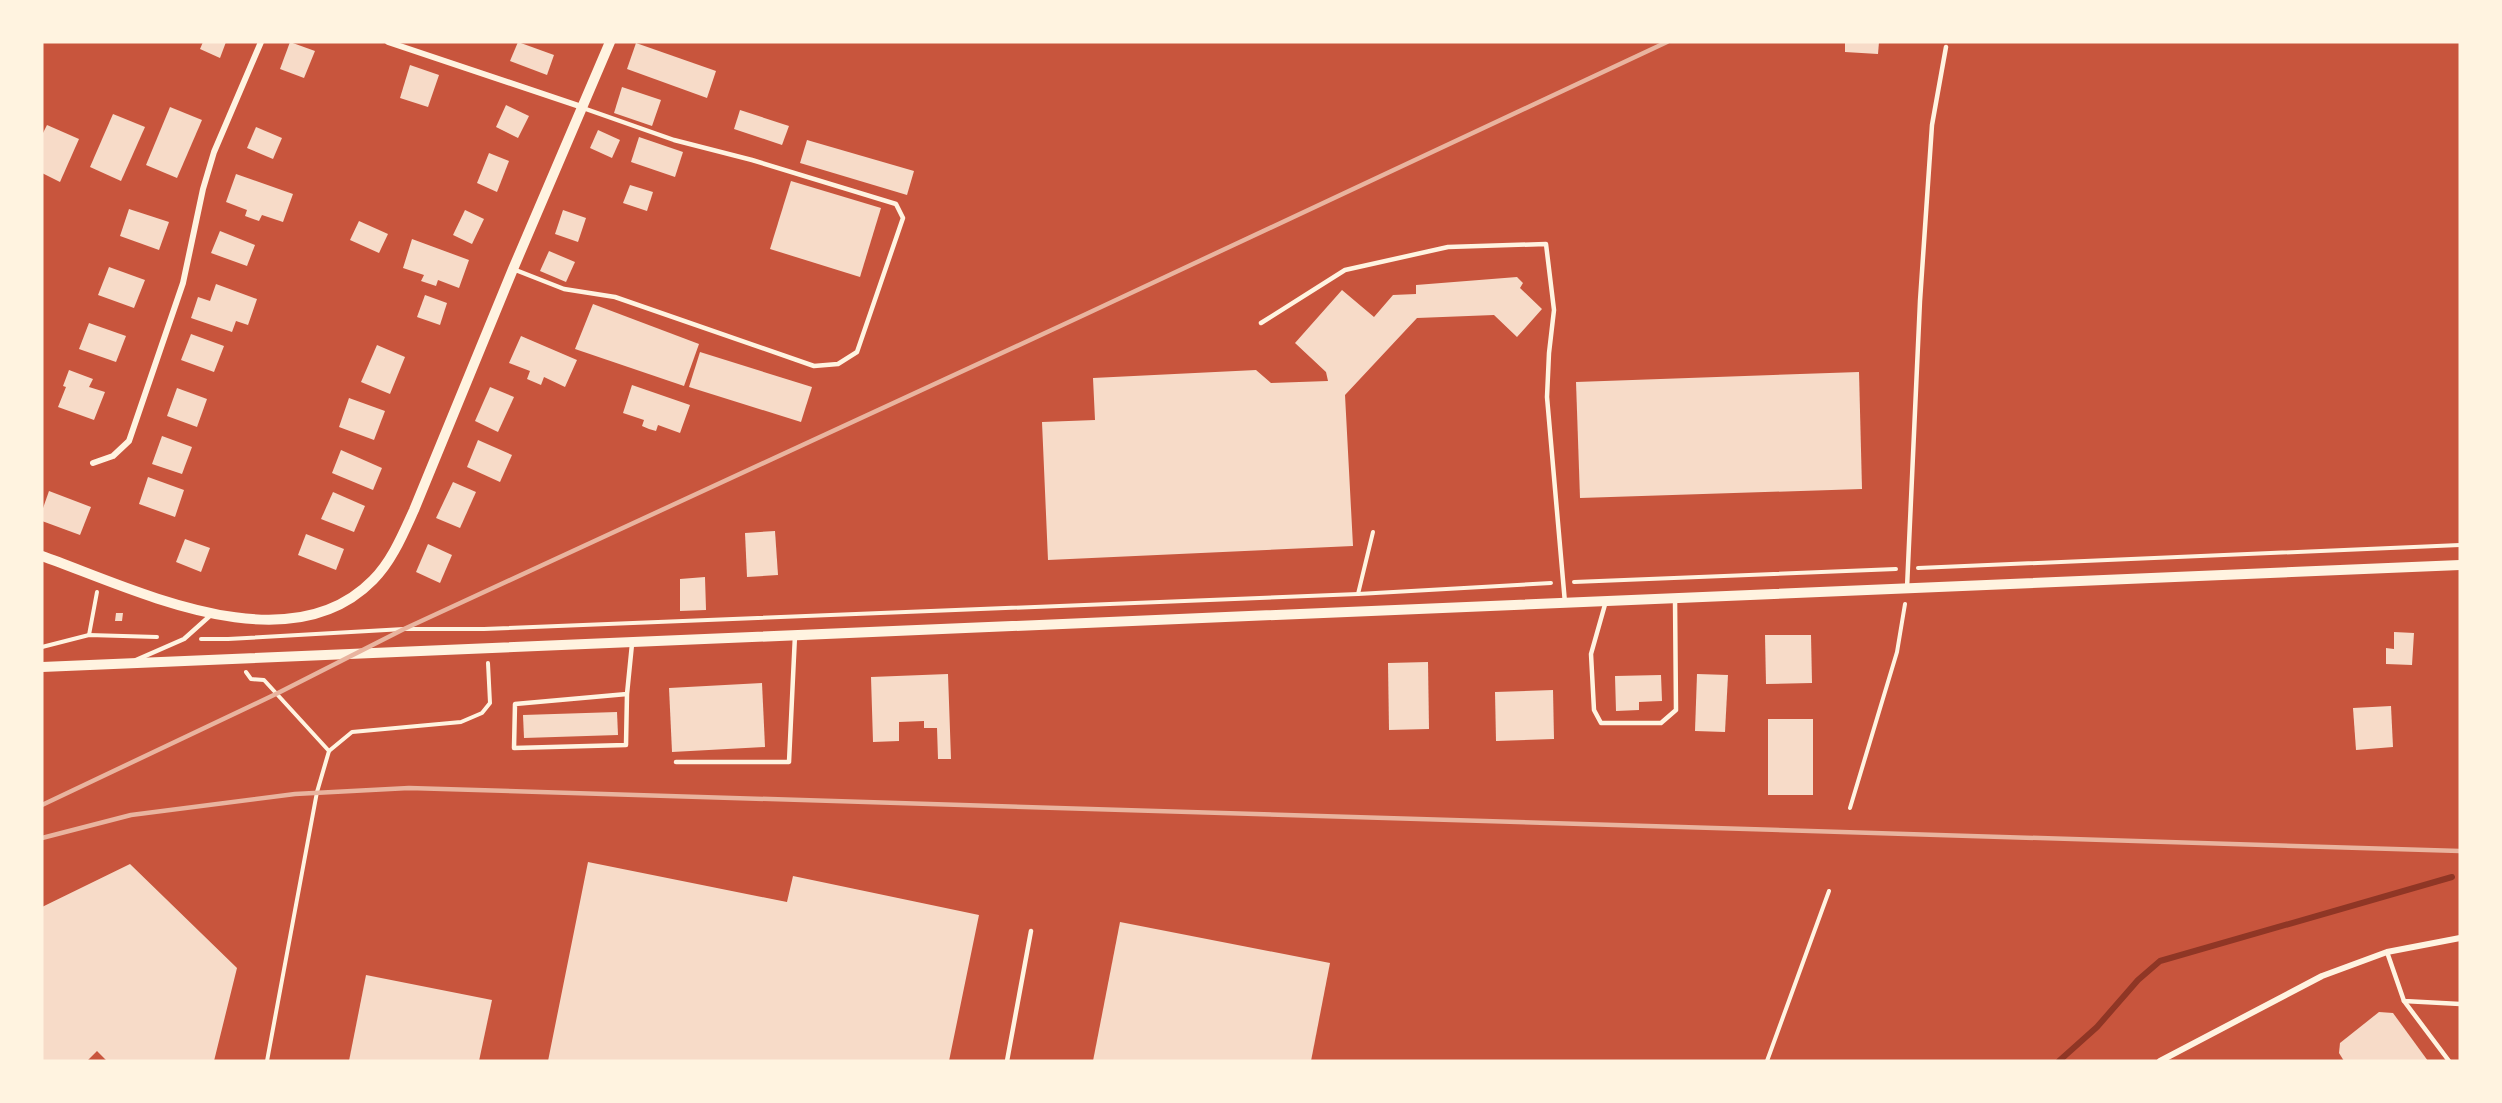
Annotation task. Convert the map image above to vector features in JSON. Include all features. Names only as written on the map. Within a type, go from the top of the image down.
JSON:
[{"type":"street","points":[[93,463],[113,456],[129,441],[183,283],[203,189],[214,152],[261,42]]},
{"type":"street","points":[[388,42],[583,108]]},
{"type":"street","points":[[42,556],[212,614],[237,619],[278,620],[311,615],[346,601],[373,580],[397,545],[414,510],[513,268],[610,42]]},
{"type":"street","points":[[42,667],[2460,565]]},
{"type":"street","points":[[2162,1060],[2322,976],[2387,952],[2460,938]]},
{"type":"lane","points":[[1907,588],[1920,289],[1932,125],[1946,47]]},
{"type":"lane","points":[[513,268],[564,289],[615,297],[814,366],[838,364],[857,352],[903,218],[896,204],[752,160],[674,140],[583,108]]},
{"type":"lane","points":[[1261,323],[1345,270],[1448,247],[1546,244],[1554,310],[1547,397],[1565,603]]},
{"type":"lane","points":[[1606,601],[1591,654],[1594,710],[1601,723],[1661,723],[1677,710],[1675,598]]},
{"type":"lane","points":[[129,663],[184,639],[212,614]]},
{"type":"lane","points":[[676,762],[789,762],[795,635]]},
{"type":"lane","points":[[627,694],[515,704],[514,748],[626,745],[627,694],[632,641]]},
{"type":"lane","points":[[1007,1061],[1031,931]]},
{"type":"lane","points":[[2387,952],[2404,1001],[2449,1061]]},
{"type":"lane","points":[[2404,1001],[2460,1004]]},
{"type":"path","points":[[1358,594],[1373,532]]},
{"type":"path","points":[[42,647],[89,635],[109,634],[184,639],[228,639],[404,629],[484,629],[1358,594],[1563,583],[2460,546]]},
{"type":"path","points":[[89,635],[100,577]]},
{"type":"path","points":[[1851,808],[1897,652],[1907,588]]},
{"type":"path","points":[[267,1061],[317,792],[328,751],[352,732],[461,722],[482,713],[490,703],[486,648]]},
{"type":"path","points":[[251,679],[264,680],[328,751]]},
{"type":"path","points":[[1767,1061],[1829,891]]},
{"type":"building","points":[[203,42],[226,42],[220,58],[200,49]]},
{"type":"building","points":[[290,42],[315,51],[304,78],[280,69]]},
{"type":"building","points":[[518,42],[554,55],[547,75],[510,61]]},
{"type":"building","points":[[1845,42],[1879,42],[1878,54],[1845,52]]},
{"type":"building","points":[[636,43],[716,71],[707,98],[627,69]]},
{"type":"building","points":[[410,65],[439,75],[428,107],[400,98]]},
{"type":"building","points":[[622,87],[661,100],[652,126],[614,113]]},
{"type":"building","points":[[506,105],[529,116],[518,138],[496,127]]},
{"type":"building","points":[[170,107],[202,120],[177,178],[146,165]]},
{"type":"building","points":[[740,110],[789,126],[782,145],[734,129]]},
{"type":"building","points":[[113,114],[145,127],[121,181],[90,167]]},
{"type":"building","points":[[47,125],[79,139],[60,182],[42,173],[42,135]]},
{"type":"building","points":[[256,127],[282,138],[273,159],[247,148]]},
{"type":"building","points":[[598,130],[620,140],[612,158],[590,148]]},
{"type":"building","points":[[639,137],[683,152],[675,177],[631,162]]},
{"type":"building","points":[[807,140],[914,171],[907,195],[800,163]]},
{"type":"building","points":[[489,153],[509,161],[497,192],[477,183]]},
{"type":"building","points":[[236,174],[293,194],[283,222],[262,215],[259,221],[245,216],[247,210],[226,202]]},
{"type":"building","points":[[791,181],[881,208],[860,277],[770,249]]},
{"type":"building","points":[[630,185],[653,192],[647,211],[623,203]]},
{"type":"building","points":[[129,209],[169,222],[159,250],[120,236]]},
{"type":"building","points":[[465,210],[484,219],[472,244],[453,235]]},
{"type":"building","points":[[563,210],[586,218],[578,242],[555,234]]},
{"type":"building","points":[[359,221],[388,234],[379,253],[350,240]]},
{"type":"building","points":[[220,231],[255,245],[247,266],[211,253]]},
{"type":"building","points":[[412,239],[469,260],[459,288],[438,280],[436,286],[421,281],[424,275],[403,268]]},
{"type":"building","points":[[549,251],[575,262],[566,282],[540,271]]},
{"type":"building","points":[[109,267],[145,280],[134,308],[98,295]]},
{"type":"building","points":[[1517,277],[1523,283],[1520,288],[1542,309],[1517,337],[1494,315],[1417,318],[1345,395],[1353,546],[1048,560],[1042,422],[1095,420],[1093,378],[1256,370],[1271,383],[1328,381],[1326,372],[1295,343],[1342,290],[1374,317],[1393,295],[1416,294],[1416,285]]},
{"type":"building","points":[[216,284],[257,299],[248,325],[236,321],[232,332],[191,318],[198,297],[210,301]]},
{"type":"building","points":[[425,295],[447,303],[440,325],[417,317]]},
{"type":"building","points":[[593,304],[699,344],[684,386],[575,349]]},
{"type":"building","points":[[89,323],[126,336],[116,362],[79,349]]},
{"type":"building","points":[[191,334],[224,346],[214,372],[181,360]]},
{"type":"building","points":[[521,336],[577,360],[565,387],[544,377],[541,385],[527,379],[530,371],[509,363]]},
{"type":"building","points":[[377,345],[405,357],[390,394],[361,382]]},
{"type":"building","points":[[700,352],[812,387],[801,422],[689,387]]},
{"type":"building","points":[[69,370],[93,379],[89,387],[105,392],[94,420],[58,407],[66,387],[63,386]]},
{"type":"building","points":[[1859,372],[1862,489],[1580,498],[1576,382]]},
{"type":"building","points":[[632,385],[690,405],[680,433],[658,425],[656,431],[649,429],[642,426],[644,420],[623,413]]},
{"type":"building","points":[[490,387],[514,397],[498,432],[475,421]]},
{"type":"building","points":[[177,388],[207,399],[197,427],[167,416]]},
{"type":"building","points":[[349,398],[385,411],[374,440],[339,427]]},
{"type":"building","points":[[162,436],[192,447],[182,474],[152,464]]},
{"type":"building","points":[[478,440],[512,455],[500,482],[467,467]]},
{"type":"building","points":[[341,450],[382,468],[373,490],[332,473]]},
{"type":"building","points":[[148,477],[184,490],[175,517],[139,504]]},
{"type":"building","points":[[453,482],[476,492],[460,528],[436,518]]},
{"type":"building","points":[[49,491],[91,507],[80,535],[42,521],[42,511]]},
{"type":"building","points":[[333,492],[365,506],[354,532],[321,519]]},
{"type":"building","points":[[775,531],[778,575],[747,577],[745,533]]},
{"type":"building","points":[[306,534],[344,549],[336,570],[298,555]]},
{"type":"building","points":[[185,539],[210,548],[201,572],[176,562]]},
{"type":"building","points":[[428,544],[452,555],[440,583],[416,572]]},
{"type":"building","points":[[705,577],[706,610],[680,611],[680,579]]},
{"type":"building","points":[[116,613],[123,613],[122,621],[115,621]]},
{"type":"building","points":[[2394,632],[2414,633],[2412,665],[2386,664],[2386,648],[2394,649]]},
{"type":"building","points":[[1765,635],[1811,635],[1812,683],[1766,684]]},
{"type":"building","points":[[1428,662],[1429,729],[1389,730],[1388,663]]},
{"type":"building","points":[[948,674],[951,759],[938,759],[937,728],[924,728],[924,721],[899,722],[899,741],[873,742],[871,677]]},
{"type":"building","points":[[1697,674],[1728,675],[1725,732],[1695,731]]},
{"type":"building","points":[[1661,675],[1662,701],[1639,702],[1639,710],[1616,711],[1615,676]]},
{"type":"building","points":[[762,683],[765,747],[672,752],[669,688]]},
{"type":"building","points":[[1553,690],[1554,739],[1496,741],[1495,692]]},
{"type":"building","points":[[2391,706],[2393,747],[2356,750],[2353,708]]},
{"type":"building","points":[[617,712],[618,735],[524,738],[523,715]]},
{"type":"building","points":[[1768,719],[1813,719],[1813,795],[1768,795]]},
{"type":"building","points":[[588,862],[787,902],[793,876],[979,915],[949,1061],[548,1061]]},
{"type":"building","points":[[130,864],[237,968],[214,1061],[107,1061],[97,1051],[87,1061],[42,1061],[42,907]]},
{"type":"building","points":[[1120,922],[1330,963],[1311,1061],[1093,1061]]},
{"type":"building","points":[[366,975],[492,1000],[479,1061],[349,1061]]},
{"type":"building","points":[[2379,1012],[2393,1013],[2428,1061],[2344,1061],[2339,1053],[2340,1043]]},
{"type":"waterway","points":[[2059,1061],[2097,1027],[2138,980],[2160,961],[2452,877]]},
{"type":"railway","points":[[42,805],[278,693],[404,629],[1084,315],[1667,42]]},
{"type":"railway","points":[[42,838],[131,815],[295,794],[409,788],[2460,851]]}]
